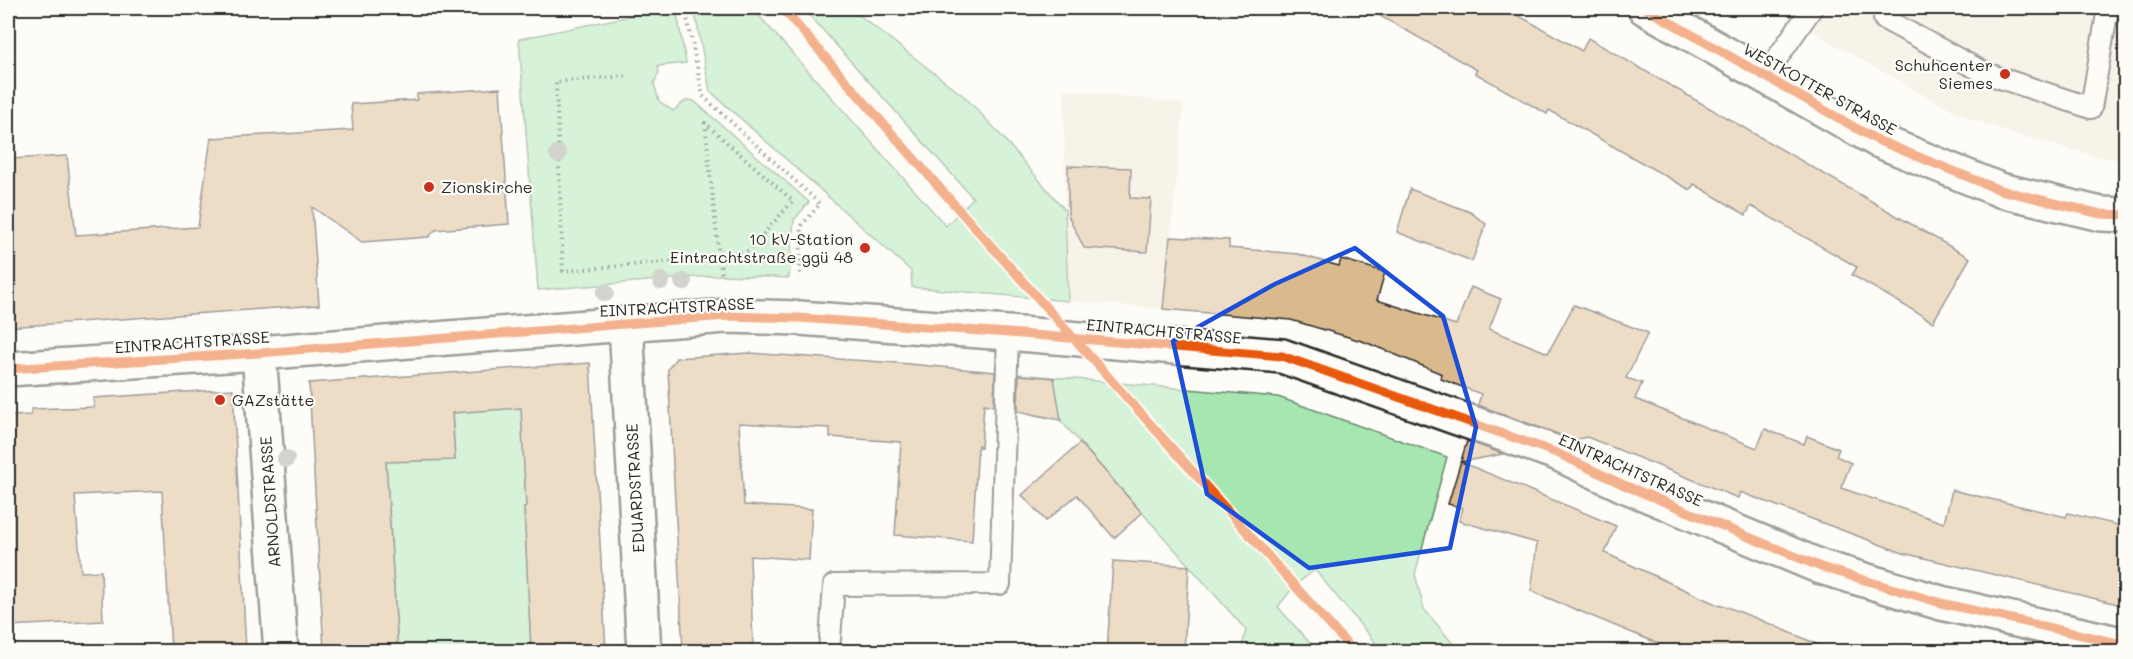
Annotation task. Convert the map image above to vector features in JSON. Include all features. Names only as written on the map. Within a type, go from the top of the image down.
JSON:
[{"type":"street","name":"WESTKOTTER STRASSE","points":[[1645,8],[1877,140],[2000,190],[2101,214],[2126,215]]},
{"type":"street","name":"EINTRACHTSTRASSE","points":[[8,369],[259,353],[726,316],[799,318],[1008,333],[1282,356],[1557,453],[1624,485],[1821,567],[1941,603],[2126,645]]},
{"type":"street","name":"EDUARDSTRASSE","points":[[626,324],[644,651]]},
{"type":"street","name":"ARNOLDSTRASSE","points":[[259,353],[281,651]]},
{"type":"lane","points":[[1764,77],[1812,8]]},
{"type":"lane","points":[[1890,8],[1884,19],[1985,73],[2091,108],[2108,8]]},
{"type":"lane","points":[[829,651],[834,585],[1000,584],[1008,333]]},
{"type":"path","points":[[685,8],[703,96],[820,204],[801,225],[799,318]]},
{"type":"path","points":[[626,76],[556,82],[563,271],[719,257],[748,252],[793,201],[705,123],[719,257]]},
{"type":"highlighted area","points":[[1355,248],[1443,316],[1476,427],[1450,548],[1309,568],[1207,494],[1173,341],[1275,284]]},
{"type":"shaded area","name":"Schuhcenter Siemes","points":[[1770,8],[2125,8],[2125,160],[2099,157],[2020,136],[1971,119]]},
{"type":"shaded area","points":[[1064,89],[1184,104],[1163,309],[1068,301]]},
{"type":"green space","points":[[676,8],[686,63],[658,66],[659,73],[654,83],[659,101],[673,111],[685,102],[694,101],[809,202],[794,220],[789,278],[722,275],[538,290],[519,39]]},
{"type":"green space","points":[[694,8],[752,8],[946,226],[973,198],[803,8],[850,8],[965,97],[1065,210],[1068,301],[912,287],[911,271],[710,91]]},
{"type":"green space","points":[[1018,374],[1278,397],[1447,457],[1415,574],[1424,609],[1459,651],[1382,651],[1315,570],[1294,586],[1278,607],[1317,651],[1241,651],[1246,630],[1060,420],[1029,414]]},
{"type":"green space","points":[[452,404],[531,407],[532,506],[524,507],[527,554],[540,651],[398,652],[387,477],[378,463],[410,438],[455,459]]},
{"type":"building","points":[[1366,8],[1505,8],[1582,51],[1588,38],[1970,258],[1933,322],[1852,275],[1857,267],[1751,206],[1746,215],[1694,184],[1690,190],[1549,110],[1547,114],[1475,73],[1477,70]]},
{"type":"building","points":[[500,88],[509,224],[435,230],[429,237],[362,242],[312,207],[319,305],[8,327],[8,159],[67,156],[76,235],[198,227],[211,138],[353,130],[351,104],[417,100],[417,94]]},
{"type":"building","points":[[1068,166],[1131,168],[1130,198],[1151,199],[1147,252],[1084,248],[1068,215]]},
{"type":"building","points":[[1410,189],[1470,212],[1486,224],[1472,261],[1397,232]]},
{"type":"building","points":[[1170,237],[1229,240],[1229,248],[1298,254],[1339,266],[1341,259],[1385,272],[1377,300],[1456,325],[1471,287],[1501,299],[1489,329],[1548,353],[1574,305],[1648,333],[1626,378],[1642,383],[1635,399],[1757,448],[1765,429],[1804,444],[1807,436],[1839,449],[1836,456],[1851,463],[1841,488],[1944,523],[1952,490],[2066,517],[2068,513],[2126,527],[2126,606],[1903,553],[1740,492],[1738,498],[1587,437],[1573,440],[1478,405],[1481,394],[1441,379],[1442,374],[1365,342],[1291,320],[1163,309]]},
{"type":"building","points":[[749,353],[995,372],[994,406],[984,404],[981,448],[978,445],[972,541],[895,535],[901,442],[830,437],[830,428],[739,423],[744,505],[812,509],[809,560],[750,556],[753,651],[683,651],[668,369],[676,358]]},
{"type":"building","points":[[590,363],[606,651],[531,651],[521,408],[452,413],[455,460],[386,462],[398,651],[324,651],[309,383]]},
{"type":"building","points":[[1019,375],[1054,378],[1061,420],[1018,411]]},
{"type":"building","points":[[233,389],[246,651],[171,651],[162,491],[75,495],[81,572],[101,571],[103,621],[8,626],[8,416],[31,415],[31,409],[94,407],[93,398]]},
{"type":"building","points":[[1467,441],[1503,454],[1461,462],[1616,526],[1605,553],[1720,606],[1720,604],[1833,651],[1676,651],[1531,591],[1537,543],[1459,521],[1463,508],[1448,504]]},
{"type":"building","points":[[1080,443],[1142,513],[1114,538],[1077,495],[1046,521],[1022,495]]},
{"type":"building","points":[[1113,561],[1189,566],[1184,651],[1107,651]]},
{"type":"cycle path","points":[[782,8],[1354,652]]},
{"type":"cycle path","points":[[1645,8],[1877,140],[2000,190],[2101,214],[2126,215]]},
{"type":"cycle path","points":[[8,369],[259,353],[726,316],[799,318],[1008,333],[1282,356],[1557,453],[1624,485],[1821,567],[1941,603],[2126,645]]},
{"type":"place","name":"Schuhcenter Siemes","points":[[2005,74]]},
{"type":"place","name":"Zionskirche","points":[[429,187]]},
{"type":"place","name":"10 kV-Station Eintrachtstraße ggü 48","points":[[865,248]]},
{"type":"place","name":"GAZstätte","points":[[220,400]]}]
